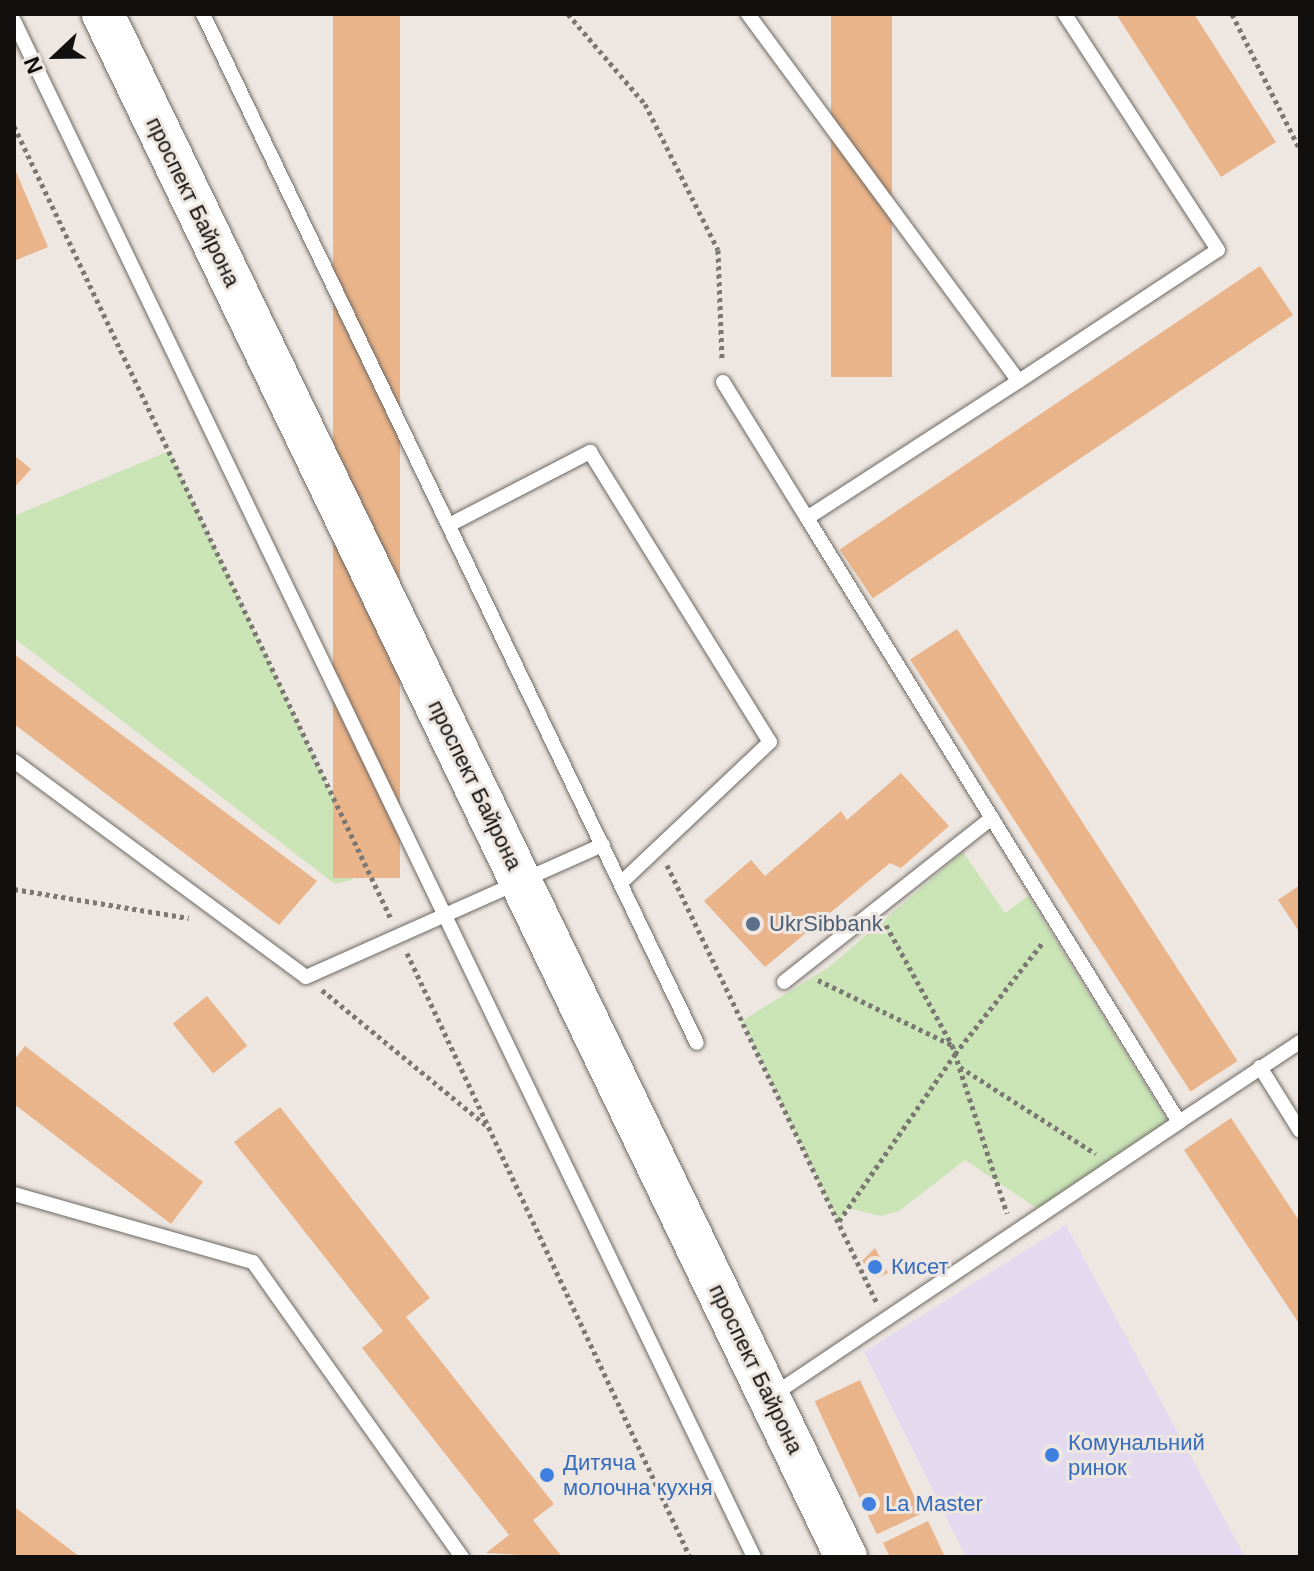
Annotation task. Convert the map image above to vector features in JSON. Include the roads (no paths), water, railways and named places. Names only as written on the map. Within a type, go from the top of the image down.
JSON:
[{"type":"main road","name":"проспект Байрона","points":[[103,14],[846,1557]]},
{"type":"lane","points":[[203,14],[451,524],[697,1043]]},
{"type":"lane","points":[[748,14],[1019,381]]},
{"type":"lane","points":[[807,518],[1218,250],[1065,14]]},
{"type":"lane","points":[[14,21],[451,917],[754,1557]]},
{"type":"lane","points":[[723,382],[1179,1122]]},
{"type":"lane","points":[[451,524],[590,452],[770,742],[622,882]]},
{"type":"lane","points":[[14,761],[306,977],[398,934],[451,917],[603,845]]},
{"type":"lane","points":[[784,982],[992,818]]},
{"type":"lane","points":[[770,1398],[1300,1042]]},
{"type":"lane","points":[[1260,1067],[1300,1131]]},
{"type":"lane","points":[[14,1194],[253,1262],[462,1557]]},
{"type":"place","name":"UkrSibbank","points":[[753,924]]},
{"type":"place","name":"Кисет","points":[[875,1267]]},
{"type":"place","name":"Комунальний ринок","points":[[1052,1455]]},
{"type":"place","name":"Дитяча молочна кухня","points":[[547,1475]]},
{"type":"place","name":"La Master","points":[[869,1504]]}]
